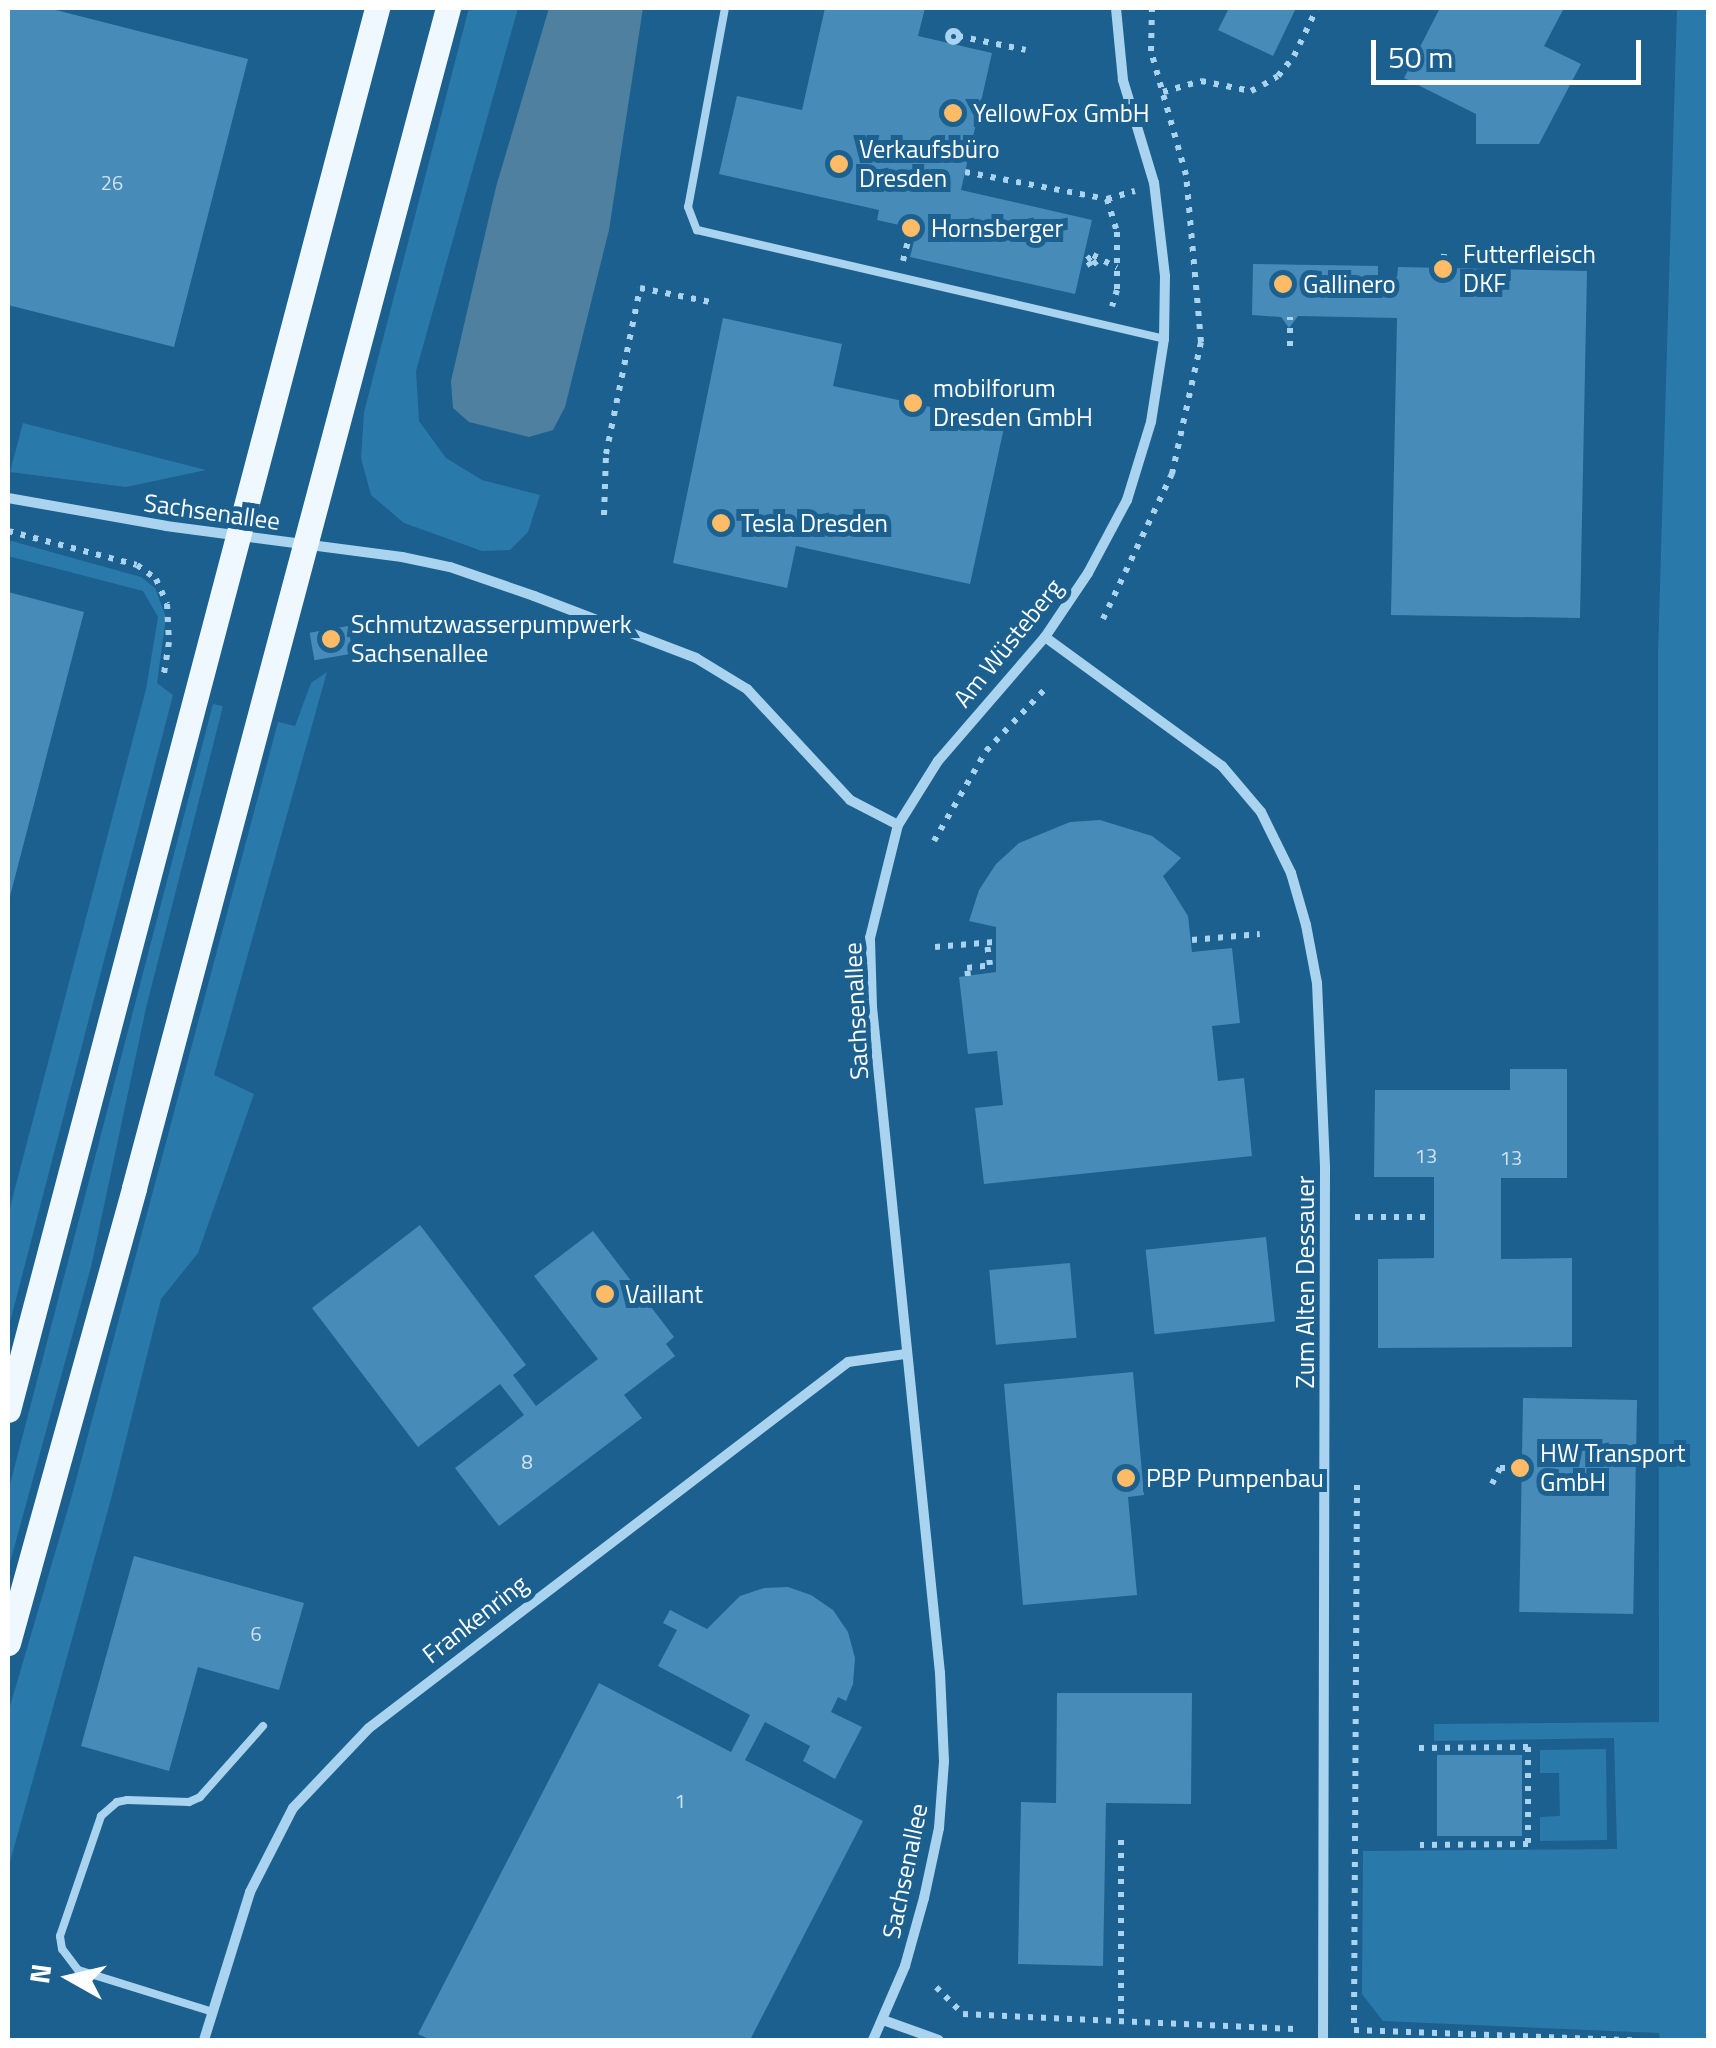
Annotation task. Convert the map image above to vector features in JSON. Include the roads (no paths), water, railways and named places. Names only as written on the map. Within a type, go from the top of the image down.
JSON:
[{"type":"main road","points":[[8,1410],[377,8]]},
{"type":"main road","points":[[8,1643],[448,8]]},
{"type":"street","name":"Am Wüsteberg","points":[[898,826],[938,761],[1045,638],[1088,573],[1127,500],[1151,422],[1164,339],[1160,214],[1123,80],[1116,8]]},
{"type":"street","name":"Sachsenallee","points":[[8,498],[450,567],[696,658],[747,689],[850,800],[898,826],[880,884],[870,955],[940,1673],[944,1761],[939,1828],[924,1898],[873,2040]]},
{"type":"street","name":"Zum Alten Dessauer","points":[[1045,638],[1222,766],[1262,812],[1290,873],[1306,925],[1316,982],[1324,1151],[1323,2040]]},
{"type":"street","name":"Frankenring","points":[[204,2040],[250,1892],[293,1808],[369,1728],[848,1362],[906,1354]]},
{"type":"street","points":[[883,2020],[938,2040]]},
{"type":"lane","points":[[725,8],[688,207],[697,230],[1164,339]]},
{"type":"lane","points":[[213,2012],[78,1970],[62,1949],[60,1936],[102,1816],[117,1802],[127,1800],[190,1802],[200,1797],[263,1726]]},
{"type":"place","name":"YellowFox GmbH","points":[[953,113]]},
{"type":"place","name":"Verkaufsbüro Dresden","points":[[839,164]]},
{"type":"place","name":"Hornsberger","points":[[911,228]]},
{"type":"place","name":"Futterfleisch DKF","points":[[1443,269]]},
{"type":"place","name":"Gallinero","points":[[1283,284]]},
{"type":"place","name":"mobilforum Dresden GmbH","points":[[913,403]]},
{"type":"place","name":"Tesla Dresden","points":[[721,523]]},
{"type":"place","name":"Schmutzwasserpumpwerk Sachsenallee","points":[[331,639]]},
{"type":"place","name":"Vaillant","points":[[605,1294]]},
{"type":"place","name":"HW Transport GmbH","points":[[1520,1468]]},
{"type":"place","name":"PBP Pumpenbau","points":[[1126,1478]]}]
